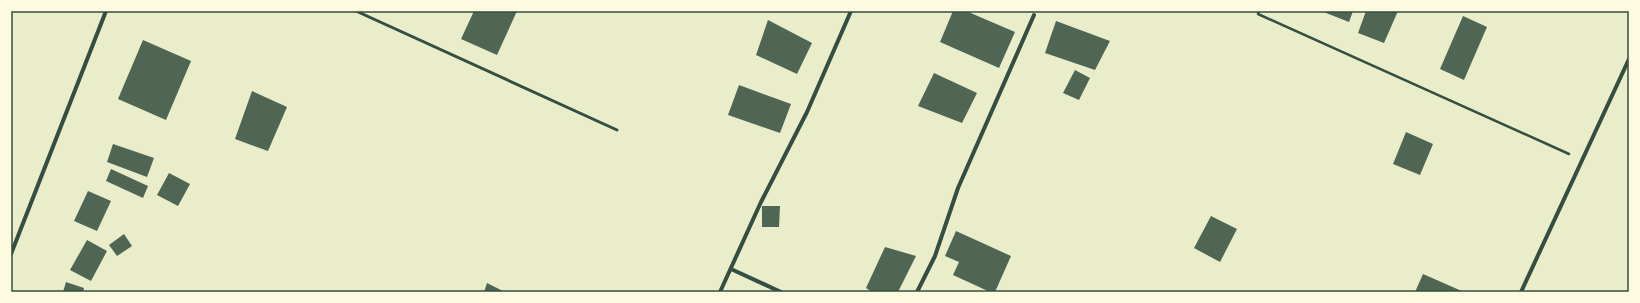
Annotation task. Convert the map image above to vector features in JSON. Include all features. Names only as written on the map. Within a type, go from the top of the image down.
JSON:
[{"type":"street","points":[[11,254],[106,11]]},
{"type":"street","points":[[720,292],[761,202],[807,112],[851,11]]},
{"type":"street","points":[[917,292],[935,256],[958,188],[1034,15]]},
{"type":"street","points":[[1521,292],[1627,67],[1629,59]]},
{"type":"street","points":[[731,269],[781,292]]},
{"type":"lane","points":[[356,11],[617,130]]},
{"type":"path","points":[[1259,11],[1258,14],[1582,160]]},
{"type":"building","points":[[474,11],[517,11],[497,55],[461,39]]},
{"type":"building","points":[[953,11],[966,11],[1015,32],[999,68],[940,42]]},
{"type":"building","points":[[1321,11],[1353,11],[1349,22]]},
{"type":"building","points":[[1366,11],[1398,11],[1384,43],[1358,33]]},
{"type":"building","points":[[1463,16],[1487,27],[1464,80],[1440,69]]},
{"type":"building","points":[[768,20],[812,43],[797,74],[756,55]]},
{"type":"building","points":[[1056,21],[1110,41],[1095,70],[1045,53]]},
{"type":"building","points":[[143,40],[191,61],[166,120],[118,99]]},
{"type":"building","points":[[1075,70],[1090,78],[1079,100],[1063,93]]},
{"type":"building","points":[[934,73],[977,93],[962,123],[918,106]]},
{"type":"building","points":[[739,85],[791,104],[780,133],[728,115]]},
{"type":"building","points":[[252,91],[287,107],[268,151],[235,139]]},
{"type":"building","points":[[1406,132],[1433,144],[1420,175],[1393,164]]},
{"type":"building","points":[[113,144],[154,158],[147,177],[107,162]]},
{"type":"building","points":[[111,169],[148,186],[143,198],[106,181]]},
{"type":"building","points":[[169,173],[190,184],[178,206],[157,195]]},
{"type":"building","points":[[88,191],[111,201],[97,231],[74,221]]},
{"type":"building","points":[[762,206],[780,206],[779,227],[762,227]]},
{"type":"building","points":[[1211,216],[1237,229],[1220,262],[1194,248]]},
{"type":"building","points":[[956,231],[1011,256],[995,292],[990,292],[953,275],[959,262],[945,256]]},
{"type":"building","points":[[124,234],[132,246],[117,256],[109,245]]},
{"type":"building","points":[[87,240],[107,251],[91,281],[70,270]]},
{"type":"building","points":[[885,247],[916,256],[898,292],[872,292],[866,288]]},
{"type":"building","points":[[1423,274],[1464,292],[1415,292]]},
{"type":"building","points":[[66,282],[84,288],[83,292],[63,292]]},
{"type":"building","points":[[487,283],[505,292],[484,292]]}]
